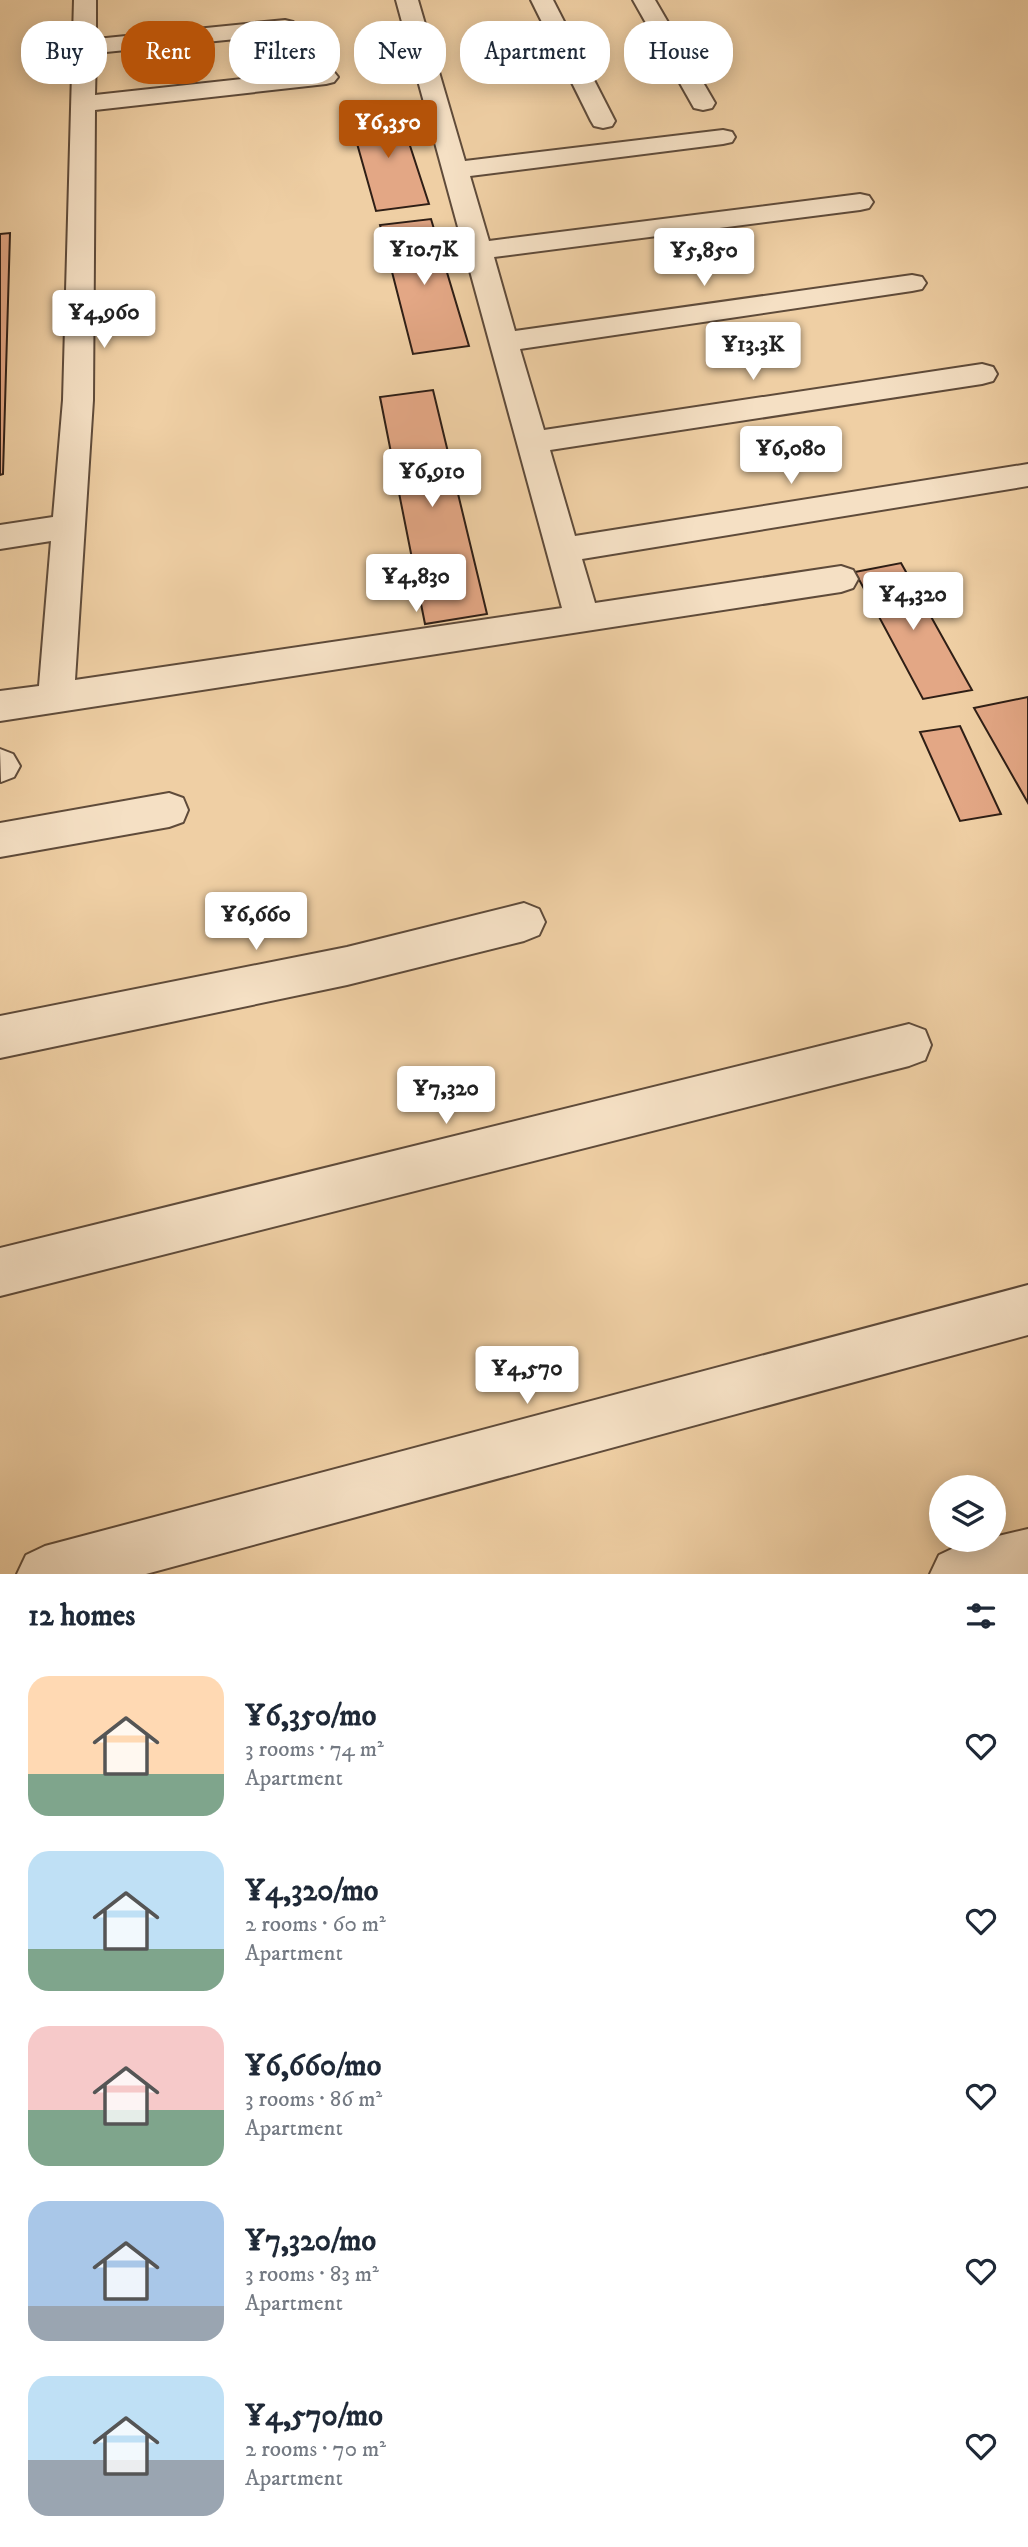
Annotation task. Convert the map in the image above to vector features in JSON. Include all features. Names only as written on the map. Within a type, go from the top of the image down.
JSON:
[{"type":"street","points":[[85,0],[85,21]]},
{"type":"street","points":[[542,0],[603,121]]},
{"type":"street","points":[[645,0],[704,103]]},
{"type":"street","points":[[414,1],[455,170],[582,618]]},
{"type":"street","points":[[107,45],[229,33]]},
{"type":"street","points":[[55,697],[78,400],[83,84]]},
{"type":"street","points":[[83,104],[263,84]]},
{"type":"street","points":[[455,170],[723,137]]},
{"type":"street","points":[[478,251],[860,202]]},
{"type":"street","points":[[504,342],[912,282]]},
{"type":"street","points":[[532,442],[982,374]]},
{"type":"street","points":[[563,550],[1028,475]]},
{"type":"street","points":[[0,537],[68,526]]},
{"type":"street","points":[[0,706],[841,579]]},
{"type":"street","points":[[0,840],[169,810]]},
{"type":"street","points":[[0,1037],[347,966],[524,922]]},
{"type":"street","points":[[0,1272],[909,1045]]},
{"type":"street","points":[[45,1574],[1028,1310]]},
{"type":"street","points":[[958,1574],[1028,1556]]},
{"type":"building","points":[[398,109],[429,204],[376,211],[349,115]]},
{"type":"building","points":[[431,219],[469,346],[413,354],[380,225]]},
{"type":"building","points":[[10,233],[3,474],[0,475],[0,234]]},
{"type":"building","points":[[433,390],[487,614],[425,624],[380,397]]},
{"type":"building","points":[[901,563],[972,690],[923,699],[855,572]]},
{"type":"building","points":[[1028,697],[1028,803],[974,708]]},
{"type":"building","points":[[960,726],[1001,814],[960,821],[920,732]]}]
